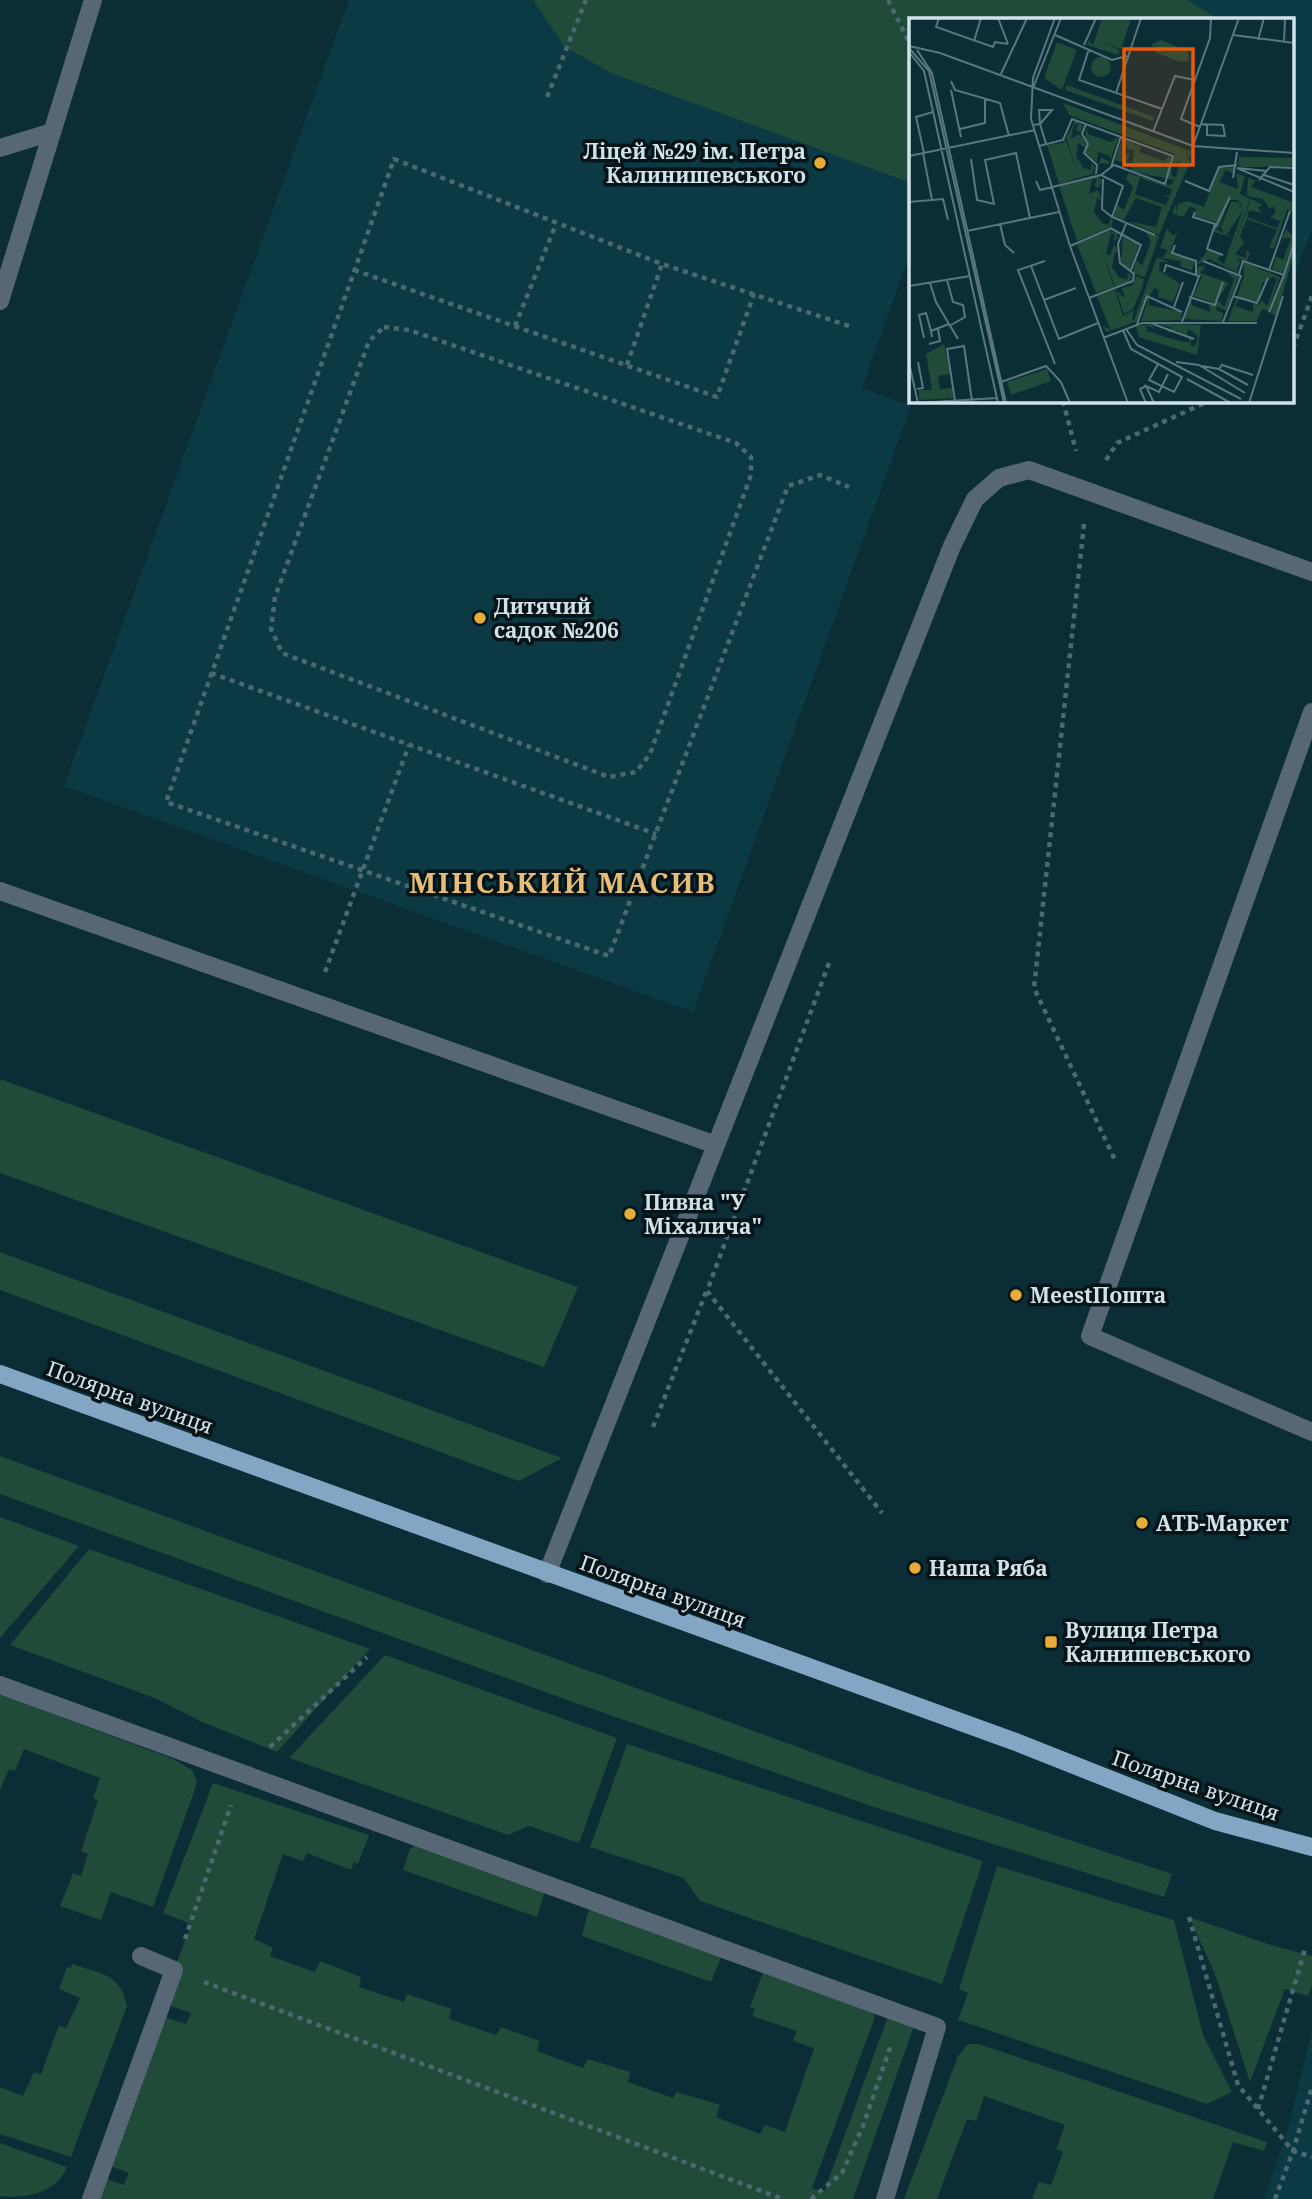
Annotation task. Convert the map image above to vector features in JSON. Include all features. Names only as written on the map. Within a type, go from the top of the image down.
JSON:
[{"type":"main road","name":"Полярна вулиця","points":[[0,1374],[1016,1742],[1215,1821],[1311,1844]]},
{"type":"lane","points":[[0,301],[93,0]]},
{"type":"lane","points":[[0,148],[52,132]]},
{"type":"lane","points":[[547,1573],[952,546],[975,499],[999,478],[1029,470],[1312,572]]},
{"type":"lane","points":[[1312,712],[1090,1335],[1312,1432]]},
{"type":"lane","points":[[0,891],[716,1145]]},
{"type":"lane","points":[[0,1685],[937,2027],[885,2199]]},
{"type":"lane","points":[[91,2199],[174,1970],[141,1956]]},
{"type":"path","points":[[547,97],[586,0]]},
{"type":"path","points":[[888,0],[909,42]]},
{"type":"path","points":[[849,326],[662,264],[394,159],[166,802],[609,956],[788,486],[820,475],[849,486]]},
{"type":"path","points":[[515,326],[556,224]]},
{"type":"path","points":[[627,365],[662,264]]},
{"type":"path","points":[[354,270],[718,397],[754,294]]},
{"type":"path","points":[[1294,345],[1312,296]]},
{"type":"path","points":[[384,327],[409,330],[736,443],[751,457],[751,475],[655,741],[650,754],[636,772],[609,777],[282,653],[271,629],[275,597],[369,341],[384,327]]},
{"type":"path","points":[[1063,402],[1087,491],[1034,988],[1137,1205]]},
{"type":"path","points":[[1087,491],[1117,443],[1207,402]]},
{"type":"path","points":[[211,673],[656,834]]},
{"type":"path","points":[[314,1003],[409,745]]},
{"type":"path","points":[[653,1427],[833,950]]},
{"type":"path","points":[[706,1291],[882,1513]]},
{"type":"path","points":[[366,1657],[242,1774],[174,1970],[783,2199]]},
{"type":"path","points":[[1189,1917],[1238,2085],[1293,2151],[1312,2157]]},
{"type":"path","points":[[1258,2109],[1305,1949]]},
{"type":"path","points":[[811,2199],[842,2173],[863,2126],[895,2033]]},
{"type":"path","points":[[1275,2199],[1312,2087]]},
{"type":"shaded area","name":"Дитячий садок №206","points":[[349,0],[1312,0],[1312,228],[1294,278],[1294,18],[909,18],[909,256],[862,388],[911,406],[693,1012],[64,786]]},
{"type":"shaded area","points":[[1312,2030],[1312,2199],[1264,2199],[1289,2125]]},
{"type":"green space","points":[[533,0],[1187,0],[1216,18],[909,18],[909,182],[611,73],[564,46]]},
{"type":"green space","points":[[0,1079],[578,1287],[544,1367],[0,1173]]},
{"type":"green space","points":[[0,1252],[562,1458],[519,1481],[0,1290]]},
{"type":"green space","points":[[0,1456],[877,1776],[1172,1874],[1164,1897],[874,1807],[584,1706],[0,1494]]},
{"type":"green space","points":[[0,1517],[79,1546],[0,1638]]},
{"type":"green space","points":[[89,1549],[370,1649],[277,1752],[202,1722],[157,1699],[10,1645]]},
{"type":"green space","points":[[385,1655],[617,1738],[579,1843],[529,1826],[508,1835],[289,1758]]},
{"type":"green space","points":[[0,1694],[173,1759],[192,1770],[197,1782],[153,1907],[111,1892],[101,1920],[60,1906],[73,1873],[81,1876],[88,1854],[81,1851],[98,1800],[93,1798],[100,1778],[24,1749],[15,1771],[9,1769],[0,1790]]},
{"type":"green space","points":[[627,1744],[983,1861],[942,1984],[700,1901],[684,1878],[590,1847]]},
{"type":"green space","points":[[213,1783],[369,1835],[358,1864],[354,1862],[351,1870],[307,1853],[303,1861],[283,1854],[254,1939],[273,1948],[270,1956],[315,1972],[320,1961],[361,1977],[359,1987],[404,2002],[407,1994],[452,2009],[449,2019],[496,2035],[501,2027],[540,2041],[537,2051],[583,2068],[588,2059],[630,2072],[628,2082],[673,2098],[677,2092],[720,2105],[716,2117],[760,2134],[765,2125],[785,2132],[814,2048],[793,2041],[797,2031],[752,2016],[755,2009],[750,2007],[764,1970],[874,2012],[874,2020],[812,2188],[824,2192],[887,2019],[891,2017],[915,2023],[853,2199],[88,2199],[97,2176],[124,2185],[129,2173],[105,2164],[155,2014],[186,2024],[191,2013],[162,2003],[191,1924],[163,1913]]},
{"type":"green space","points":[[421,1841],[546,1888],[537,1917],[403,1870],[410,1849]]},
{"type":"green space","points":[[997,1866],[1174,1920],[1203,2035],[1232,2092],[1207,2104],[958,2020],[968,1993],[959,1989]]},
{"type":"green space","points":[[595,1906],[723,1953],[711,1982],[582,1936],[588,1912]]},
{"type":"green space","points":[[1189,1917],[1312,1956],[1312,1986],[1308,1996],[1285,1989],[1250,2082],[1215,1974]]},
{"type":"green space","points":[[72,1964],[108,1976],[120,1987],[127,2006],[71,2157],[0,2134],[0,2087],[23,2096],[34,2072],[41,2074],[59,2025],[66,2028],[80,1998],[59,1989],[67,1967],[71,1968]]},
{"type":"green space","points":[[968,2044],[979,2044],[1267,2142],[1264,2151],[1233,2142],[1213,2199],[1036,2199],[1032,2198],[1039,2182],[1051,2185],[1063,2152],[1056,2149],[1065,2125],[984,2096],[976,2121],[967,2119],[937,2199],[904,2199],[958,2056]]},
{"type":"green space","points":[[0,2143],[67,2167],[56,2183],[39,2192],[0,2196]]},
{"type":"place","name":"Ліцей №29 ім. Петра Калинишевського","points":[[820,163]]},
{"type":"place","name":"Дитячий садок №206","points":[[480,618]]},
{"type":"place","name":"Пивна \"У Міхалича\"","points":[[630,1214]]},
{"type":"place","name":"MeestПошта","points":[[1016,1295]]},
{"type":"place","name":"АТБ-Маркет","points":[[1142,1523]]},
{"type":"place","name":"Наша Ряба","points":[[915,1568]]},
{"type":"place","name":"Вулиця Петра Калнишевського","points":[[1051,1642]]},
{"type":"district","name":"МІНСЬКИЙ МАСИВ","points":[[563,882]]}]
